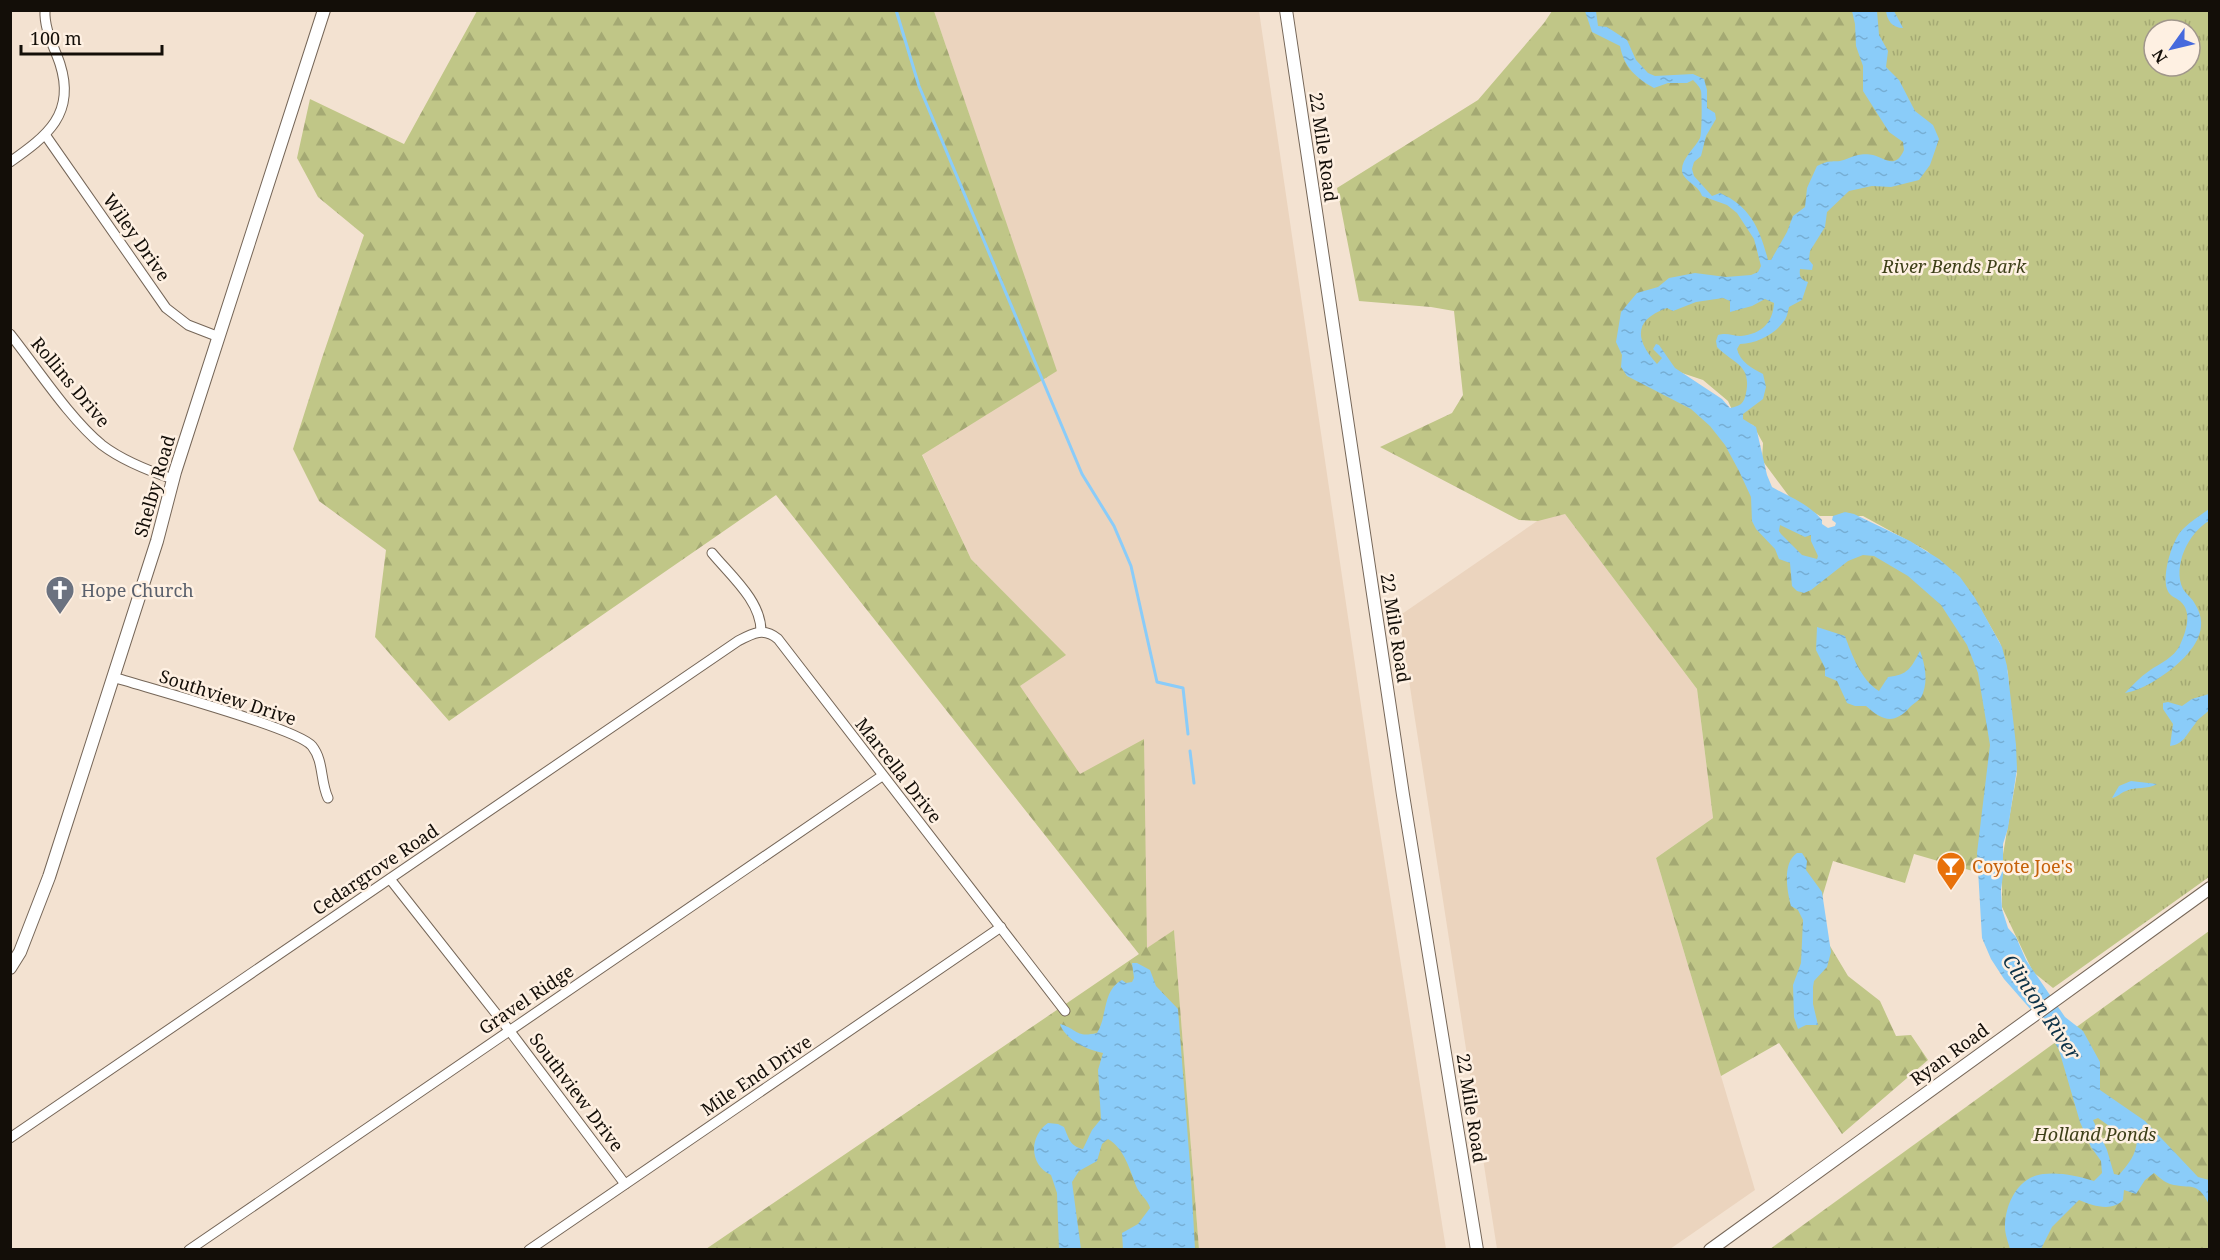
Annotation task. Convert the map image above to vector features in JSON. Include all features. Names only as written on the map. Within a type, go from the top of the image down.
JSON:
[{"type":"street","points":[[10,162],[46,136],[60,111],[65,91],[60,64],[46,28],[45,10]]},
{"type":"street","name":"Shelby Road","points":[[10,968],[20,952],[49,878],[157,541],[173,478],[324,10]]},
{"type":"street","name":"22 Mile Road","points":[[1286,10],[1403,795],[1477,1250]]},
{"type":"street","name":"Wiley Drive","points":[[46,136],[166,308],[188,325],[219,337]]},
{"type":"street","name":"Rollins Drive","points":[[10,334],[92,436],[122,457],[150,471],[173,478]]},
{"type":"street","points":[[712,553],[752,602],[761,620],[761,631]]},
{"type":"street","name":"Marcella Drive","points":[[761,631],[770,633],[778,639],[1065,1011]]},
{"type":"street","name":"Cedargrove Road","points":[[10,1138],[738,641],[761,631]]},
{"type":"street","name":"Southview Drive","points":[[113,677],[267,725],[306,740],[319,760],[323,786],[328,798]]},
{"type":"street","name":"Gravel Ridge","points":[[189,1250],[882,776]]},
{"type":"street","name":"Southview Drive","points":[[390,879],[509,1030],[625,1185]]},
{"type":"street","name":"Ryan Road","points":[[1710,1250],[2210,888]]},
{"type":"street","name":"Mile End Drive","points":[[529,1250],[1001,927]]},
{"type":"shaded area","points":[[934,11],[1259,11],[1374,794],[1446,1249],[1199,1249],[1174,931],[1139,954],[960,727],[1065,655],[971,559],[922,454],[1056,371]]},
{"type":"shaded area","points":[[1559,506],[1697,689],[1713,818],[1656,858],[1755,1190],[1670,1249],[1497,1249],[1399,616]]},
{"type":"green space","name":"River Bends Park","points":[[1657,10],[2209,11],[2209,877],[2053,988],[2033,972],[2002,907],[2002,860],[2017,773],[2011,729],[2008,673],[2000,643],[1973,596],[1927,551],[1863,516],[1820,516],[1791,499],[1762,460],[1763,443],[1753,425],[1737,421],[1728,401],[1703,380],[1640,359],[1633,346]]},
{"type":"green space","points":[[477,11],[934,11],[1057,371],[922,455],[971,559],[1066,655],[1020,686],[1080,774],[1144,739],[1147,948],[1174,930],[1199,1249],[706,1249],[1139,954],[776,495],[449,721],[375,637],[386,550],[319,501],[293,449],[364,235],[318,197],[297,158],[310,99],[404,144]]},
{"type":"green space","points":[[1552,11],[1870,11],[1881,83],[1918,166],[1856,170],[1770,287],[1656,307],[1634,328],[1640,359],[1737,421],[1782,511],[1914,563],[1982,635],[2003,746],[1990,876],[1914,854],[1905,883],[1833,861],[1815,921],[1848,976],[1880,1001],[1896,1036],[1911,1035],[1928,1060],[1842,1134],[1779,1043],[1721,1076],[1656,858],[1713,818],[1697,689],[1565,514],[1538,521],[1519,520],[1380,447],[1452,413],[1463,395],[1454,311],[1359,301],[1337,188],[1478,100]]},
{"type":"green space","name":"Holland Ponds","points":[[2209,931],[2209,1249],[1770,1249]]},
{"type":"water","name":"Clinton River","points":[[1585,11],[1596,11],[1598,26],[1607,27],[1627,40],[1636,60],[1648,73],[1655,76],[1693,74],[1704,79],[1707,90],[1707,108],[1715,113],[1716,119],[1706,136],[1701,156],[1694,162],[1692,169],[1694,176],[1712,196],[1720,193],[1730,198],[1746,212],[1757,229],[1768,260],[1771,260],[1793,216],[1805,207],[1807,188],[1817,166],[1863,154],[1893,161],[1901,156],[1904,150],[1903,142],[1889,132],[1863,91],[1863,66],[1856,46],[1852,11],[1877,11],[1879,35],[1888,51],[1886,67],[1899,80],[1915,111],[1933,125],[1939,139],[1930,165],[1919,180],[1891,187],[1872,186],[1849,191],[1827,212],[1825,227],[1810,251],[1809,260],[1813,265],[1812,270],[1800,269],[1801,277],[1808,282],[1802,300],[1789,307],[1785,320],[1770,334],[1753,342],[1740,344],[1737,349],[1744,361],[1763,374],[1766,387],[1763,399],[1743,414],[1743,419],[1756,427],[1772,487],[1811,509],[1822,520],[1822,524],[1828,528],[1835,526],[1833,516],[1845,512],[1854,514],[1910,541],[1939,559],[1960,577],[1975,598],[2002,647],[2007,666],[2016,745],[2017,769],[2008,828],[2003,844],[2002,909],[2008,928],[2016,937],[2026,960],[2065,1017],[2083,1031],[2100,1062],[2100,1090],[2145,1121],[2198,1177],[2209,1180],[2209,1204],[2197,1189],[2170,1184],[2154,1173],[2145,1180],[2136,1194],[2124,1190],[2123,1200],[2119,1204],[2108,1207],[2096,1206],[2079,1200],[2052,1227],[2041,1249],[2010,1249],[2005,1230],[2007,1209],[2015,1193],[2027,1180],[2043,1174],[2056,1174],[2094,1181],[2102,1173],[2101,1161],[2091,1147],[2080,1122],[2059,1050],[2047,1028],[2004,979],[1991,959],[1982,938],[1977,853],[1990,745],[1978,673],[1967,645],[1941,605],[1908,576],[1874,556],[1863,555],[1848,561],[1811,590],[1804,593],[1797,591],[1792,586],[1790,563],[1779,559],[1775,549],[1756,529],[1752,521],[1751,497],[1725,445],[1710,426],[1691,409],[1627,376],[1621,367],[1622,355],[1616,342],[1621,312],[1637,293],[1658,287],[1669,278],[1695,273],[1726,277],[1751,275],[1758,272],[1761,266],[1754,239],[1737,213],[1727,205],[1702,196],[1683,174],[1684,162],[1701,135],[1702,100],[1699,87],[1693,80],[1687,83],[1668,83],[1654,88],[1632,71],[1624,60],[1620,46],[1592,32]],"holes":[[[1723,298],[1730,301],[1730,312],[1752,306],[1765,299],[1774,303],[1769,321],[1755,333],[1741,336],[1718,335],[1717,347],[1739,365],[1746,376],[1744,400],[1739,405],[1730,408],[1722,399],[1675,368],[1656,344],[1653,349],[1662,358],[1657,364],[1644,347],[1641,331],[1648,318],[1667,308],[1673,311],[1696,302]],[[1780,525],[1805,537],[1811,535],[1817,559],[1802,555],[1779,531]],[[2098,1118],[2119,1133],[2137,1140],[2133,1155],[2119,1175],[2114,1174],[2107,1150],[2093,1120]]]},
{"type":"water","points":[[1886,11],[1894,11],[1903,28],[1891,23]]},
{"type":"water","points":[[2209,509],[2209,521],[2189,541],[2184,550],[2180,570],[2183,589],[2194,602],[2199,613],[2201,622],[2198,639],[2188,654],[2169,671],[2145,686],[2125,693],[2146,673],[2170,657],[2180,645],[2186,628],[2187,616],[2184,606],[2167,589],[2167,566],[2179,534],[2189,523]]},
{"type":"water","points":[[1817,627],[1845,636],[1862,674],[1879,691],[1888,677],[1908,670],[1920,651],[1926,677],[1921,697],[1894,719],[1883,718],[1866,706],[1847,703],[1837,681],[1825,676],[1825,668],[1816,650]]},
{"type":"water","points":[[2209,694],[2209,710],[2182,741],[2170,746],[2173,724],[2163,709],[2163,703],[2182,706],[2192,699]]},
{"type":"water","points":[[2131,781],[2157,784],[2130,790],[2112,798],[2119,786]]},
{"type":"water","points":[[1797,853],[1802,853],[1807,861],[1806,870],[1822,892],[1831,952],[1827,967],[1814,981],[1813,1004],[1818,1025],[1806,1025],[1798,1029],[1794,1017],[1793,985],[1801,963],[1803,920],[1798,910],[1791,906],[1787,878],[1789,863]]},
{"type":"water","points":[[1132,963],[1137,963],[1150,970],[1156,986],[1178,1009],[1195,1249],[1123,1249],[1122,1233],[1138,1224],[1150,1208],[1137,1188],[1123,1154],[1108,1139],[1102,1144],[1097,1161],[1079,1171],[1072,1182],[1081,1249],[1059,1249],[1057,1193],[1051,1175],[1035,1158],[1035,1143],[1037,1135],[1048,1123],[1058,1124],[1064,1127],[1073,1144],[1083,1149],[1092,1130],[1101,1119],[1098,1070],[1103,1053],[1084,1047],[1072,1039],[1060,1024],[1080,1034],[1097,1033],[1111,990],[1122,980],[1126,983],[1132,982],[1134,978]]},
{"type":"waterway","points":[[896,10],[919,86],[1082,474],[1114,526],[1131,566],[1157,682],[1183,688],[1188,734]]},
{"type":"waterway","points":[[1190,751],[1194,783]]},
{"type":"place","name":"Hope Church","points":[[60,616]]},
{"type":"place","name":"Coyote Joe's","points":[[1951,892]]}]
